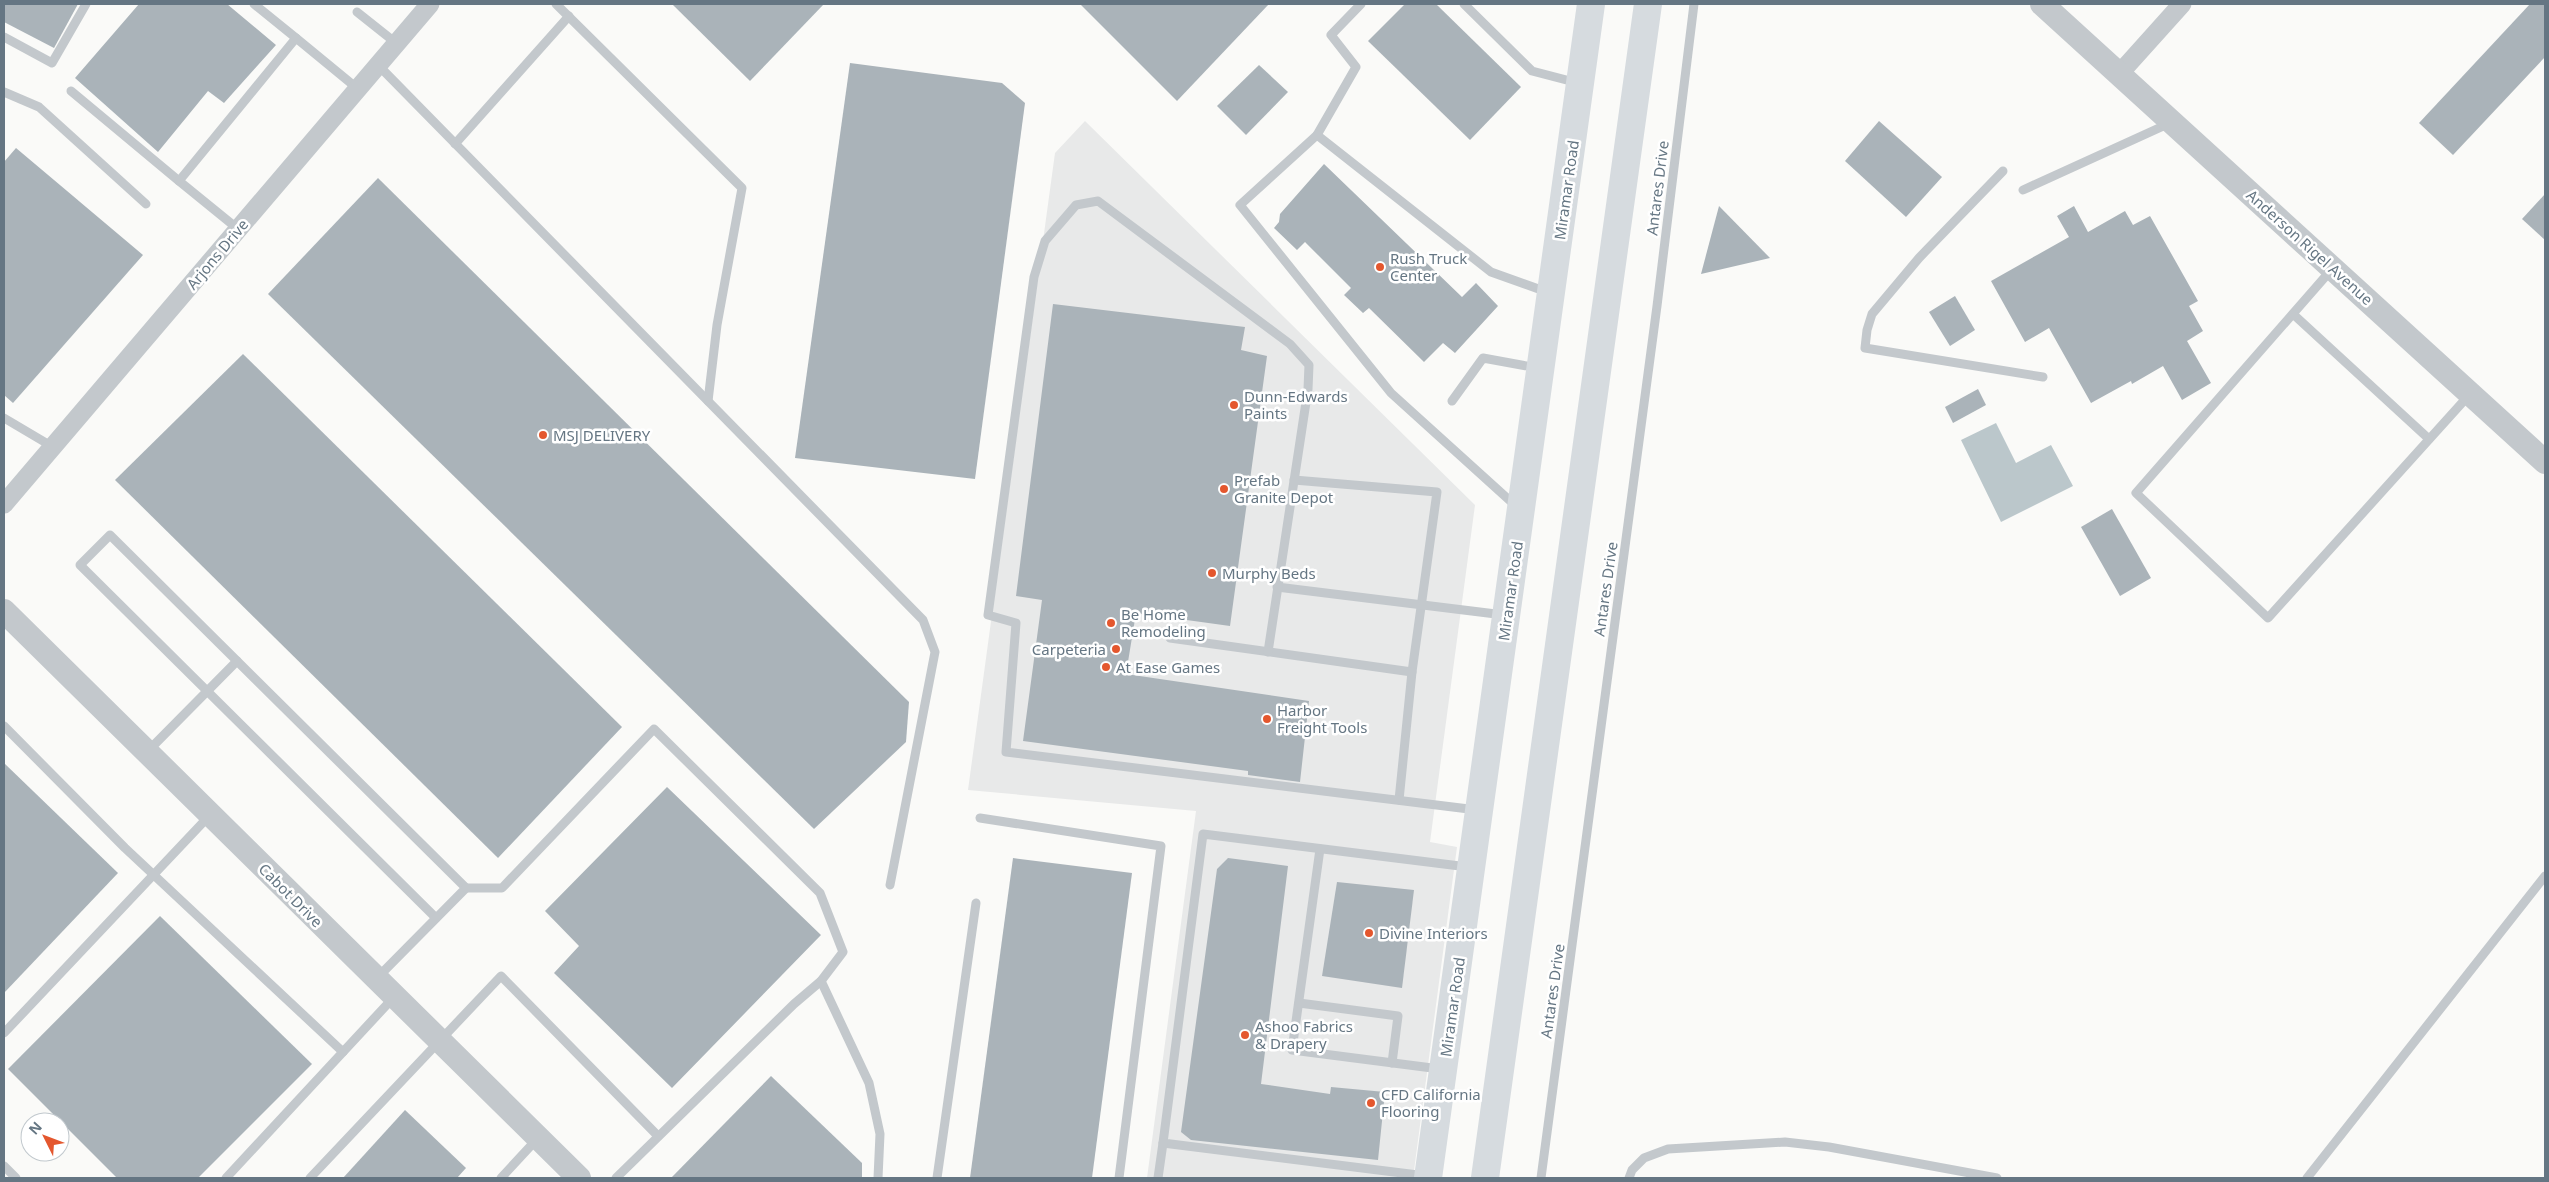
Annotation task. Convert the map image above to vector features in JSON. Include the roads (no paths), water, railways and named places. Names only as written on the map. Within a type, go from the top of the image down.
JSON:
[{"type":"main road","name":"Miramar Road","points":[[1428,1177],[1591,4]]},
{"type":"main road","points":[[1485,1178],[1648,4]]},
{"type":"street","name":"Arjons Drive","points":[[4,504],[430,4]]},
{"type":"street","points":[[2120,73],[2182,4]]},
{"type":"street","name":"Anderson Rigel Avenue","points":[[2052,8],[2074,32],[2545,462]]},
{"type":"street","name":"Cabot Drive","points":[[4,611],[579,1178]]},
{"type":"lane","points":[[4,37],[52,63],[86,4]]},
{"type":"lane","points":[[254,4],[358,89]]},
{"type":"lane","points":[[556,4],[742,188],[717,325],[708,401]]},
{"type":"lane","points":[[1361,4],[1331,35],[1356,67],[1317,135],[1240,205],[1391,394],[1521,511]]},
{"type":"lane","points":[[1464,4],[1532,71],[1580,83]]},
{"type":"lane","name":"Antares Drive","points":[[1541,1178],[1655,316],[1694,4]]},
{"type":"lane","points":[[357,12],[396,43]]},
{"type":"lane","points":[[455,144],[569,16]]},
{"type":"lane","points":[[179,181],[296,38]]},
{"type":"lane","points":[[378,66],[923,620],[934,652],[890,885]]},
{"type":"lane","points":[[71,91],[238,229]]},
{"type":"lane","points":[[4,92],[39,107],[146,204]]},
{"type":"lane","points":[[2023,190],[2173,122]]},
{"type":"lane","points":[[1317,135],[1491,272],[1551,293]]},
{"type":"lane","points":[[2003,171],[1918,258],[1872,314],[1866,330],[1865,348],[2043,377]]},
{"type":"lane","points":[[1268,652],[1308,389],[1309,365],[1290,344],[1098,201],[1076,205],[1045,242],[1034,277],[988,615],[1016,624],[1006,752],[1479,810]]},
{"type":"lane","points":[[2333,268],[2136,493],[2268,618],[2471,394]]},
{"type":"lane","points":[[2293,314],[2429,439]]},
{"type":"lane","points":[[1452,402],[1483,358],[1541,369]]},
{"type":"lane","points":[[4,418],[53,447]]},
{"type":"lane","points":[[1294,480],[1437,492],[1412,672],[1399,800]]},
{"type":"lane","points":[[436,918],[80,565],[110,535],[466,888],[502,888],[654,729],[820,893],[843,952],[822,981],[794,1004],[616,1178]]},
{"type":"lane","points":[[1277,587],[1506,616]]},
{"type":"lane","points":[[1170,638],[1412,672]]},
{"type":"lane","points":[[147,752],[237,661]]},
{"type":"lane","points":[[4,726],[155,875],[343,1052]]},
{"type":"lane","points":[[4,1033],[210,815]]},
{"type":"lane","points":[[980,818],[1161,846],[1118,1178]]},
{"type":"lane","points":[[1158,1178],[1204,834],[1471,868]]},
{"type":"lane","points":[[1320,849],[1292,1050],[1443,1070]]},
{"type":"lane","points":[[2307,1178],[2545,876]]},
{"type":"lane","points":[[376,979],[466,888]]},
{"type":"lane","points":[[937,1178],[976,903]]},
{"type":"lane","points":[[310,1178],[501,976],[658,1136]]},
{"type":"lane","points":[[822,981],[869,1083],[880,1134],[878,1178]]},
{"type":"lane","points":[[226,1178],[394,997]]},
{"type":"lane","points":[[1299,1003],[1398,1016],[1392,1063]]},
{"type":"lane","points":[[501,1178],[538,1138]]},
{"type":"lane","points":[[1629,1178],[1632,1170],[1644,1158],[1668,1148],[1785,1142],[1829,1147],[1997,1178]]},
{"type":"lane","points":[[1163,1143],[1428,1177]]},
{"type":"lane","points":[[4,1166],[16,1178]]},
{"type":"place","name":"Rush Truck Center","points":[[1380,267]]},
{"type":"place","name":"Dunn-Edwards Paints","points":[[1234,405]]},
{"type":"place","name":"MSJ DELIVERY","points":[[543,435]]},
{"type":"place","name":"Prefab Granite Depot","points":[[1224,489]]},
{"type":"place","name":"Murphy Beds","points":[[1212,573]]},
{"type":"place","name":"Be Home Remodeling","points":[[1111,623]]},
{"type":"place","name":"Carpeteria","points":[[1116,649]]},
{"type":"place","name":"At Ease Games","points":[[1106,667]]},
{"type":"place","name":"Harbor Freight Tools","points":[[1267,719]]},
{"type":"place","name":"Divine Interiors","points":[[1369,933]]},
{"type":"place","name":"Ashoo Fabrics & Drapery","points":[[1245,1035]]},
{"type":"place","name":"CFD California Flooring","points":[[1371,1103]]}]
